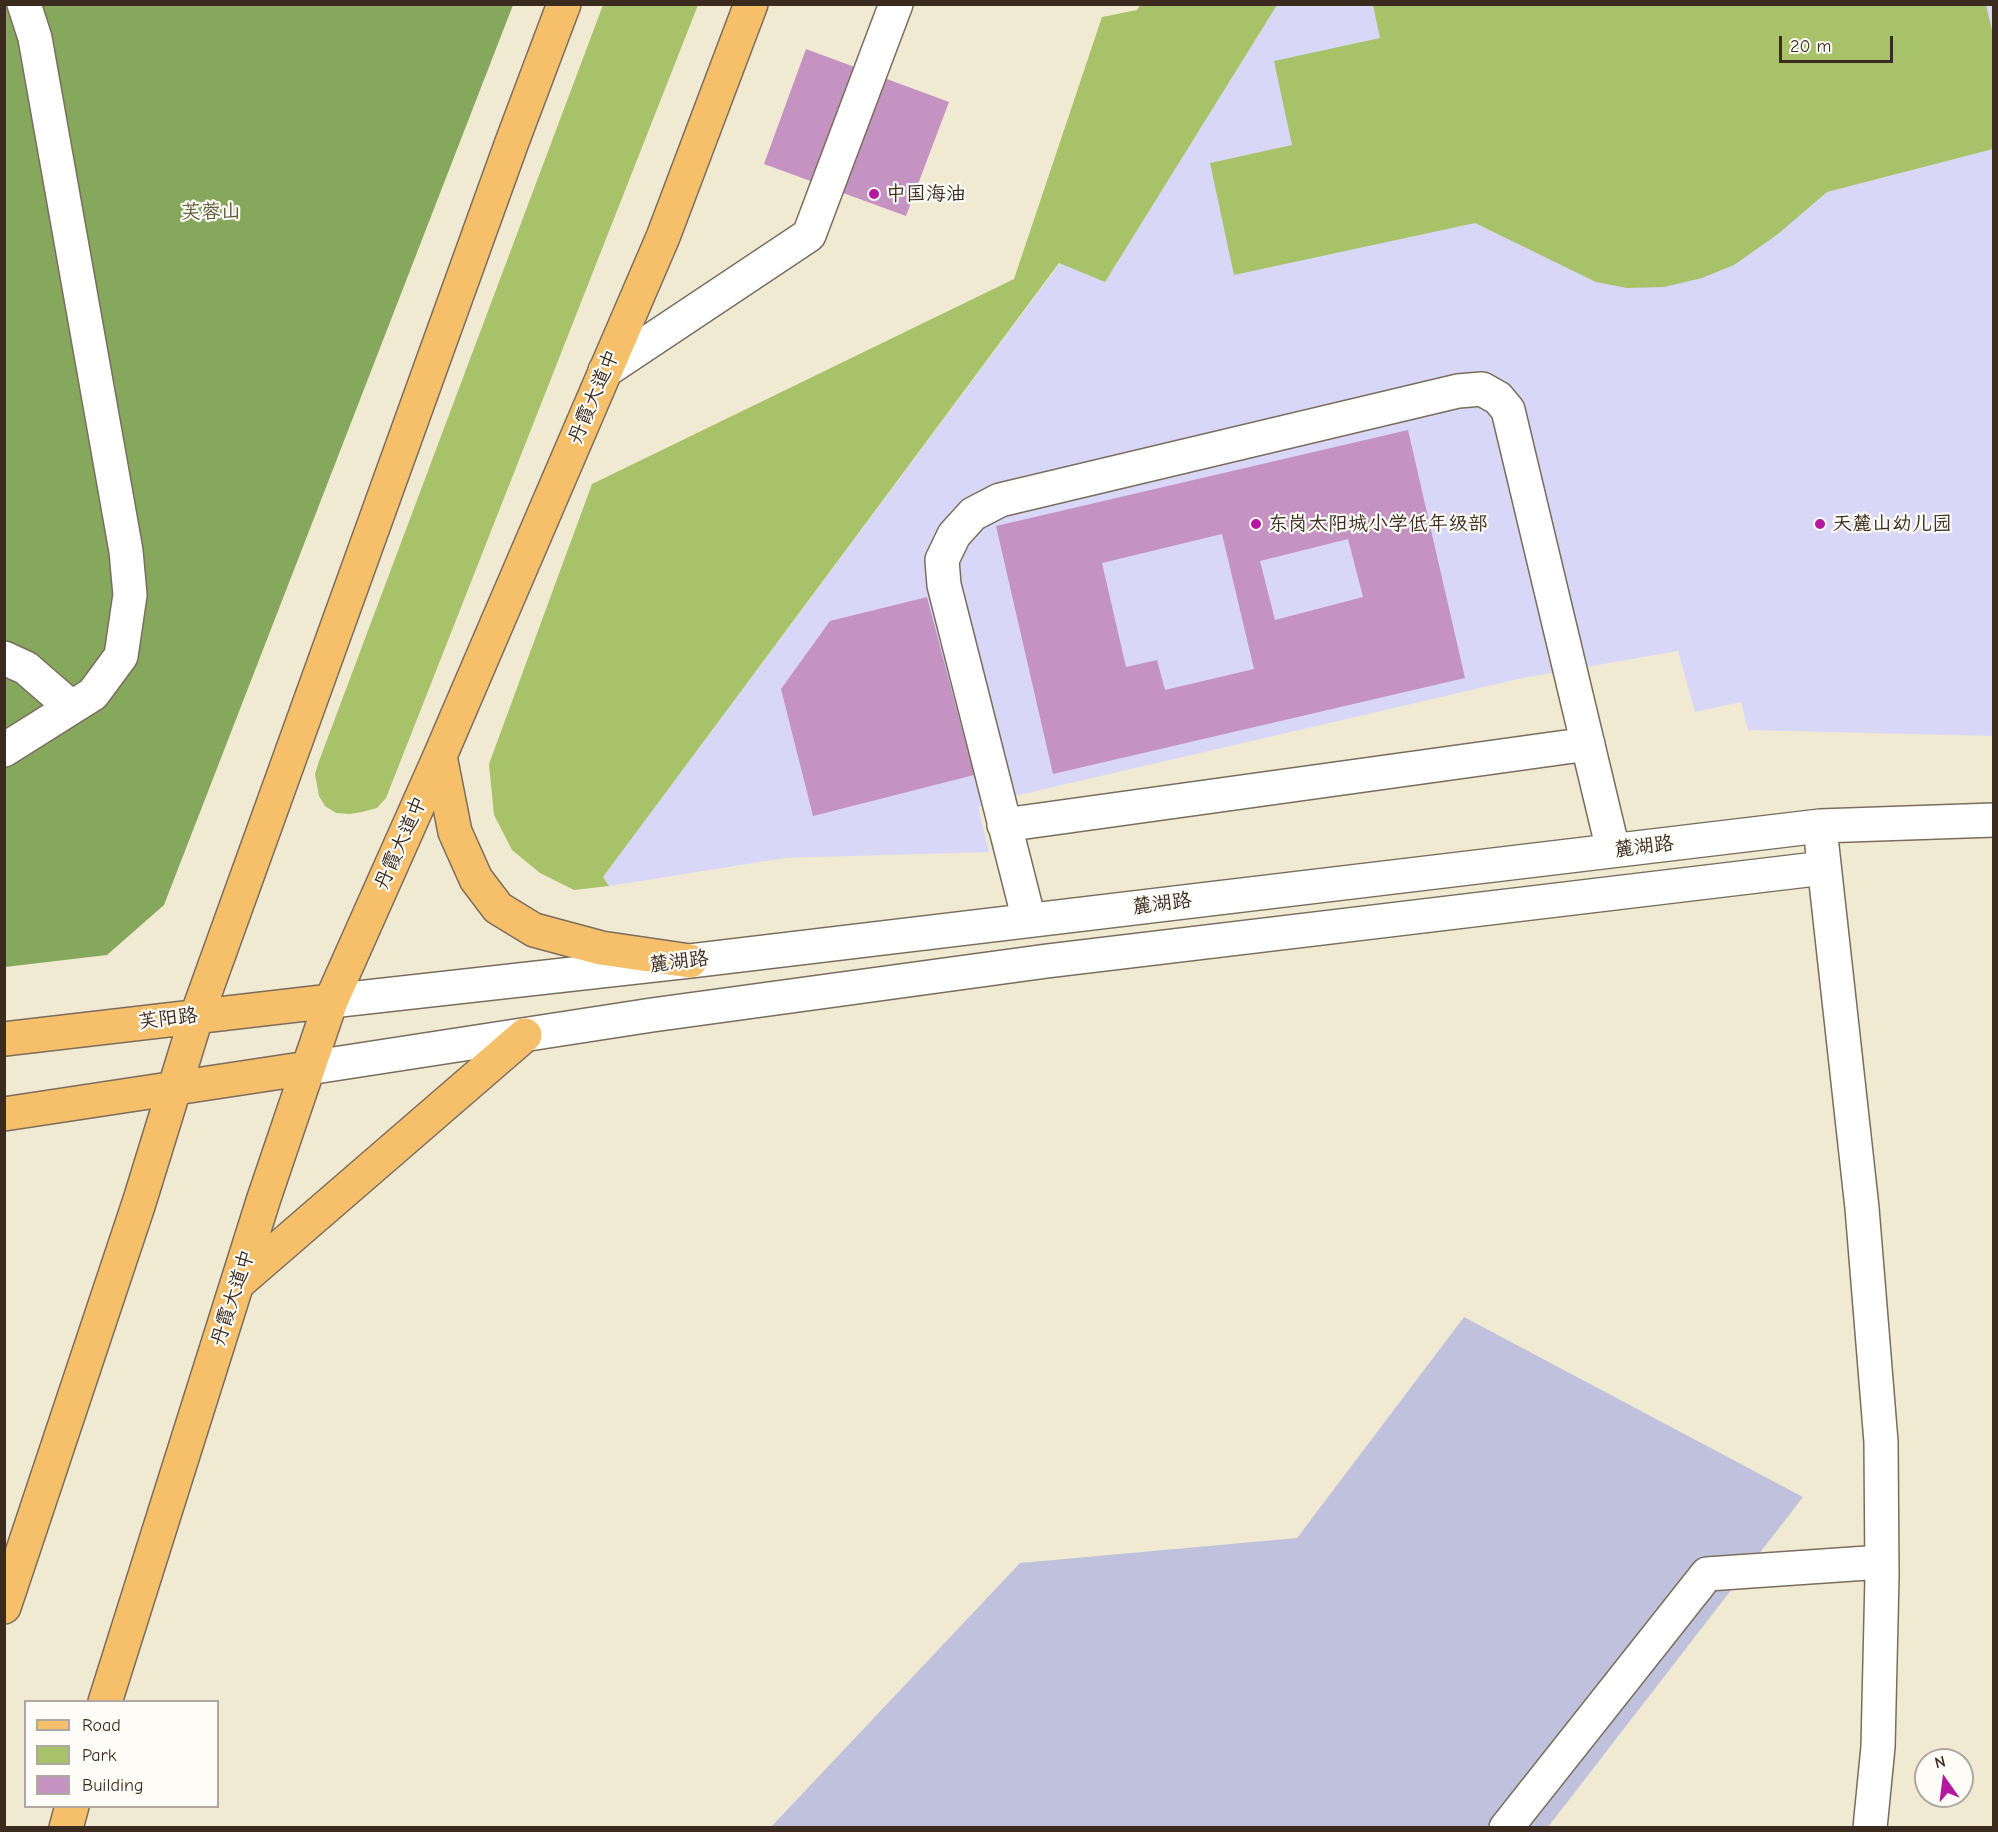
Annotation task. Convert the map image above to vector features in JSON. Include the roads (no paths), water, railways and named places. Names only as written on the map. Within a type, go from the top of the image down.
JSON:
[{"type":"main road","points":[[4,1607],[139,1203],[197,1015],[564,4]]},
{"type":"main road","name":"丹霞大道中","points":[[105,1700],[237,1284],[331,1001],[440,756],[663,237],[751,4]]},
{"type":"main road","points":[[440,756],[454,832],[476,879],[498,908],[534,930],[601,948],[690,962]]},
{"type":"main road","name":"芙阳路","points":[[4,1039],[331,1001]]},
{"type":"main road","points":[[237,1284],[525,1035]]},
{"type":"main road","points":[[4,1114],[308,1068]]},
{"type":"main road","points":[[66,1827],[71,1808]]},
{"type":"street","points":[[4,750],[93,694],[121,656],[130,595],[124,539],[35,38],[24,4]]},
{"type":"street","points":[[605,371],[809,235],[896,4]]},
{"type":"street","points":[[1029,920],[944,585],[942,560],[954,535],[973,514],[1000,500],[1458,391],[1482,389],[1498,398],[1508,410],[1613,850]]},
{"type":"street","points":[[12,667],[71,707]]},
{"type":"street","points":[[1004,825],[1587,744]]},
{"type":"street","name":"麓湖路","points":[[331,1001],[690,962],[1820,826],[1994,820]]},
{"type":"street","points":[[1820,826],[1862,1208],[1881,1442],[1882,1562],[1878,1747],[1870,1827]]},
{"type":"street","points":[[308,1068],[652,1015],[1047,961],[1824,868]]},
{"type":"street","points":[[1506,1827],[1707,1574],[1882,1562]]},
{"type":"place","name":"中国海油","points":[[874,194]]},
{"type":"place","name":"东岗太阳城小学低年级部","points":[[1256,524]]},
{"type":"place","name":"天麓山幼儿园","points":[[1820,524]]},
{"type":"park label","name":"芙蓉山","points":[[211,212]]}]
